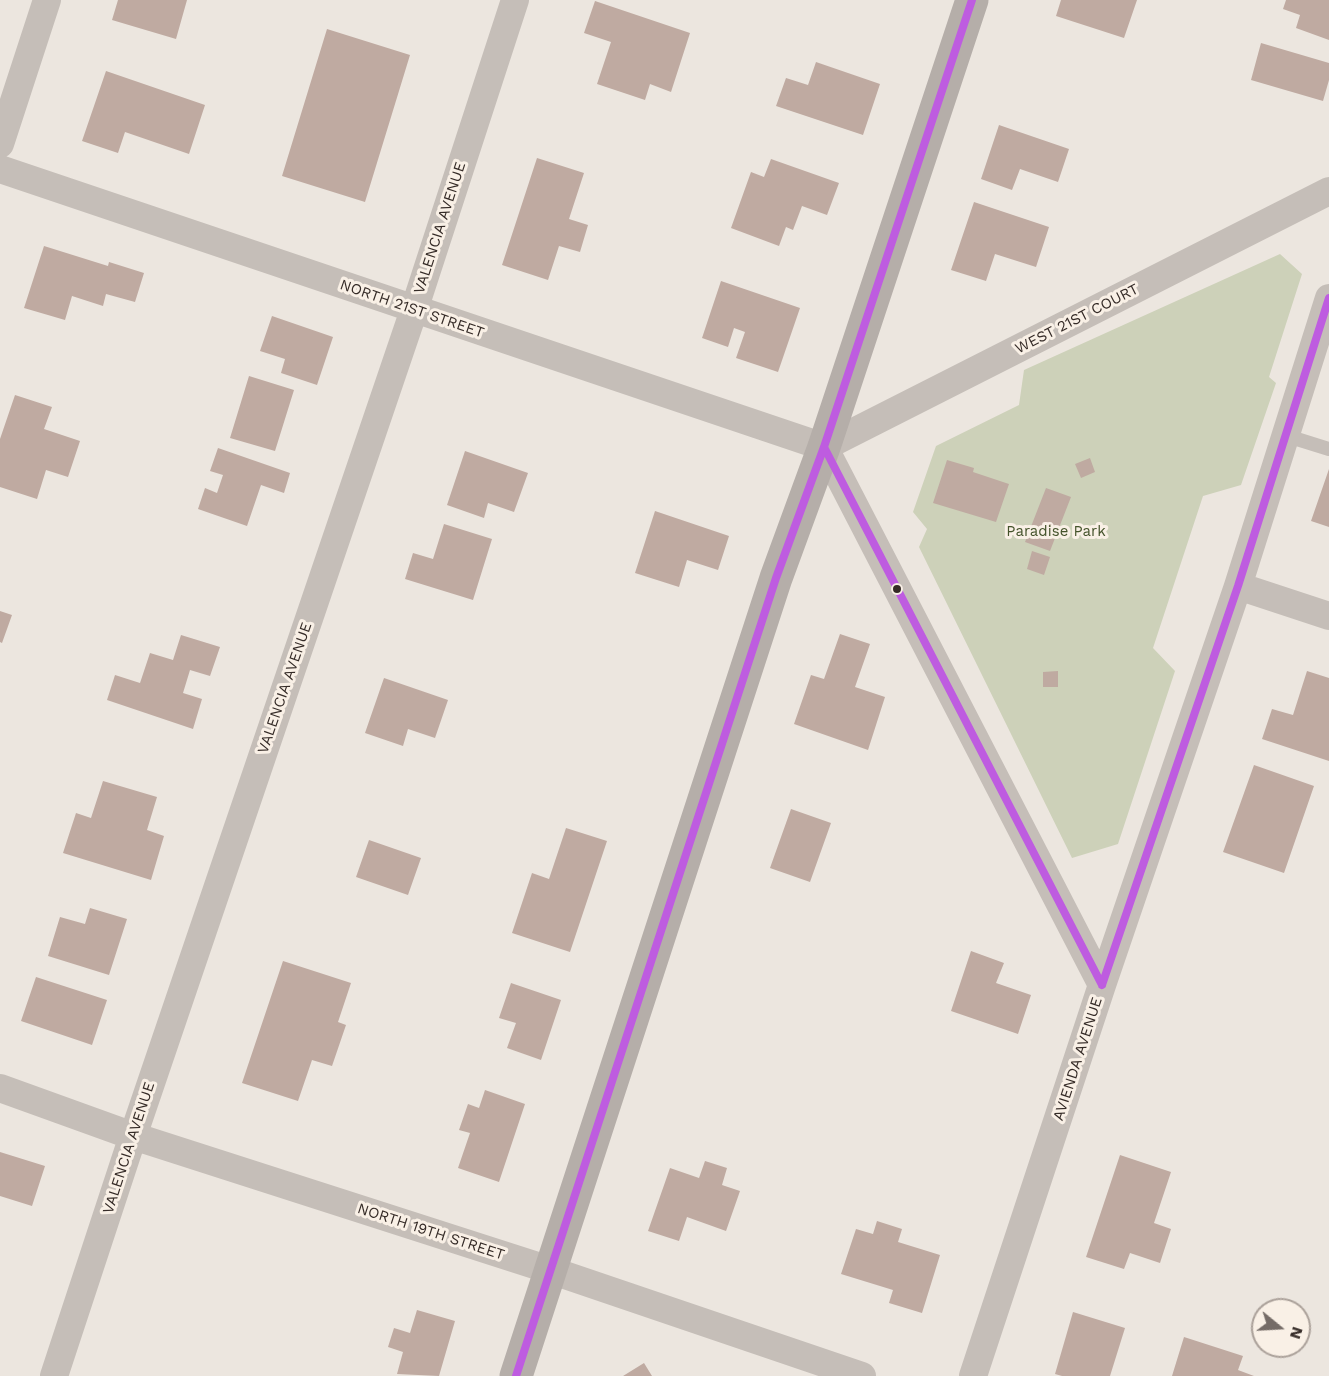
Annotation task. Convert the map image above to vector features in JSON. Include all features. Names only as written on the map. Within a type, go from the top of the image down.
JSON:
[{"type":"street","points":[[0,144],[47,0]]},
{"type":"street","name":"VALENCIA AVENUE","points":[[54,1376],[133,1136],[414,310],[515,0]]},
{"type":"street","points":[[516,1376],[777,578],[824,447],[972,0]]},
{"type":"street","name":"NORTH 21ST STREET","points":[[0,170],[824,447]]},
{"type":"street","name":"WEST 21ST COURT","points":[[824,447],[1329,191]]},
{"type":"street","name":"AVIENDA AVENUE","points":[[974,1376],[1102,985],[1238,586],[1329,298]]},
{"type":"street","points":[[824,447],[1102,985]]},
{"type":"street","points":[[1238,586],[1329,616]]},
{"type":"street","name":"NORTH 19TH STREET","points":[[0,1088],[133,1136],[550,1270],[862,1376]]},
{"type":"lane","points":[[1284,435],[1329,449]]},
{"type":"green space","name":"Paradise Park","points":[[1280,254],[1302,274],[1269,377],[1276,383],[1241,485],[1203,496],[1153,648],[1175,671],[1118,844],[1072,858],[919,547],[927,529],[913,512],[936,446],[1019,405],[1024,370]]},
{"type":"building","points":[[118,0],[187,0],[176,39],[112,20]]},
{"type":"building","points":[[1061,0],[1137,0],[1124,38],[1056,16]]},
{"type":"building","points":[[1286,0],[1329,0],[1329,40],[1296,28],[1300,15],[1283,9]]},
{"type":"building","points":[[595,1],[690,33],[671,92],[650,84],[645,100],[597,84],[611,42],[584,33]]},
{"type":"building","points":[[327,29],[410,55],[365,202],[282,176]]},
{"type":"building","points":[[1261,43],[1329,63],[1329,80],[1323,101],[1251,80]]},
{"type":"building","points":[[816,62],[880,84],[863,135],[776,106],[786,78],[808,85]]},
{"type":"building","points":[[106,71],[205,105],[189,154],[125,132],[118,153],[82,141]]},
{"type":"building","points":[[999,125],[1069,149],[1058,182],[1020,169],[1012,190],[981,179]]},
{"type":"building","points":[[537,158],[584,173],[569,219],[588,225],[580,252],[559,246],[548,280],[502,265]]},
{"type":"building","points":[[771,159],[839,183],[827,215],[802,206],[793,230],[786,227],[779,246],[731,228],[751,172],[764,177]]},
{"type":"building","points":[[974,202],[1049,227],[1036,267],[995,254],[986,281],[951,270]]},
{"type":"building","points":[[44,246],[108,266],[109,262],[144,273],[135,302],[106,294],[103,306],[72,296],[65,320],[24,308]]},
{"type":"building","points":[[721,281],[800,308],[778,372],[736,358],[745,332],[734,328],[728,347],[702,338]]},
{"type":"building","points":[[272,316],[333,337],[317,385],[281,373],[285,359],[260,351]]},
{"type":"building","points":[[249,376],[294,390],[275,451],[230,438]]},
{"type":"building","points":[[15,395],[52,407],[44,429],[80,441],[68,477],[46,470],[37,499],[0,487],[0,439]]},
{"type":"building","points":[[218,448],[290,473],[284,493],[261,485],[247,526],[198,509],[205,488],[217,493],[223,475],[210,471]]},
{"type":"building","points":[[465,451],[528,473],[514,512],[488,503],[484,518],[447,505]]},
{"type":"building","points":[[1090,458],[1095,472],[1081,478],[1075,464]]},
{"type":"building","points":[[947,460],[974,468],[973,472],[1009,484],[996,522],[933,503]]},
{"type":"building","points":[[1329,469],[1329,527],[1311,521]]},
{"type":"building","points":[[1046,488],[1071,497],[1050,551],[1025,542]]},
{"type":"building","points":[[655,511],[729,536],[718,570],[687,560],[679,587],[635,573]]},
{"type":"building","points":[[444,524],[492,539],[473,600],[405,579],[413,553],[433,559]]},
{"type":"building","points":[[1032,551],[1050,557],[1044,575],[1027,569]]},
{"type":"building","points":[[0,611],[12,615],[2,643],[0,642]]},
{"type":"building","points":[[840,634],[870,644],[855,687],[885,697],[868,750],[794,724],[811,675],[824,679]]},
{"type":"building","points":[[181,635],[220,647],[210,676],[190,670],[183,693],[202,699],[193,729],[107,700],[115,675],[140,683],[150,653],[173,660]]},
{"type":"building","points":[[1058,671],[1058,687],[1043,687],[1043,672]]},
{"type":"building","points":[[1307,671],[1329,678],[1329,761],[1262,739],[1272,709],[1293,715]]},
{"type":"building","points":[[384,678],[448,700],[435,738],[408,729],[403,746],[365,733]]},
{"type":"building","points":[[1254,765],[1314,786],[1284,873],[1223,852]]},
{"type":"building","points":[[103,781],[157,797],[147,830],[164,836],[151,880],[63,853],[76,813],[91,818]]},
{"type":"building","points":[[791,809],[831,823],[810,882],[770,868]]},
{"type":"building","points":[[566,828],[607,841],[570,952],[512,933],[532,873],[549,879]]},
{"type":"building","points":[[369,840],[421,858],[408,895],[356,877]]},
{"type":"building","points":[[90,908],[127,919],[109,975],[48,956],[60,917],[85,924]]},
{"type":"building","points":[[971,951],[1004,963],[996,983],[1031,995],[1018,1034],[951,1011]]},
{"type":"building","points":[[283,961],[351,983],[338,1022],[346,1025],[332,1066],[312,1060],[298,1101],[242,1083]]},
{"type":"building","points":[[36,977],[107,1000],[92,1045],[21,1021]]},
{"type":"building","points":[[511,983],[561,1000],[541,1060],[507,1048],[516,1023],[499,1018]]},
{"type":"building","points":[[485,1090],[525,1104],[499,1182],[458,1168],[470,1133],[459,1130],[468,1104],[479,1108]]},
{"type":"building","points":[[0,1152],[45,1166],[32,1206],[0,1196]]},
{"type":"building","points":[[1120,1155],[1171,1172],[1154,1223],[1171,1229],[1160,1263],[1130,1253],[1124,1269],[1086,1257]]},
{"type":"building","points":[[705,1161],[727,1168],[722,1185],[740,1191],[726,1231],[687,1217],[679,1241],[648,1231],[670,1168],[699,1178]]},
{"type":"building","points":[[877,1221],[902,1229],[898,1242],[940,1255],[922,1313],[889,1303],[893,1290],[841,1274],[856,1229],[873,1234]]},
{"type":"building","points":[[417,1310],[455,1321],[439,1376],[397,1374],[403,1352],[388,1347],[394,1328],[410,1333]]},
{"type":"building","points":[[1073,1312],[1125,1328],[1110,1376],[1055,1374]]},
{"type":"building","points":[[1184,1337],[1243,1356],[1238,1370],[1254,1376],[1172,1376]]},
{"type":"building","points":[[644,1363],[652,1376],[623,1376]]},
{"type":"transit line","points":[[516,1376],[776,578],[824,447],[972,0]]},
{"type":"transit line","points":[[1102,985],[1238,586],[1329,298]]},
{"type":"transit line","points":[[824,447],[1102,985]]}]
